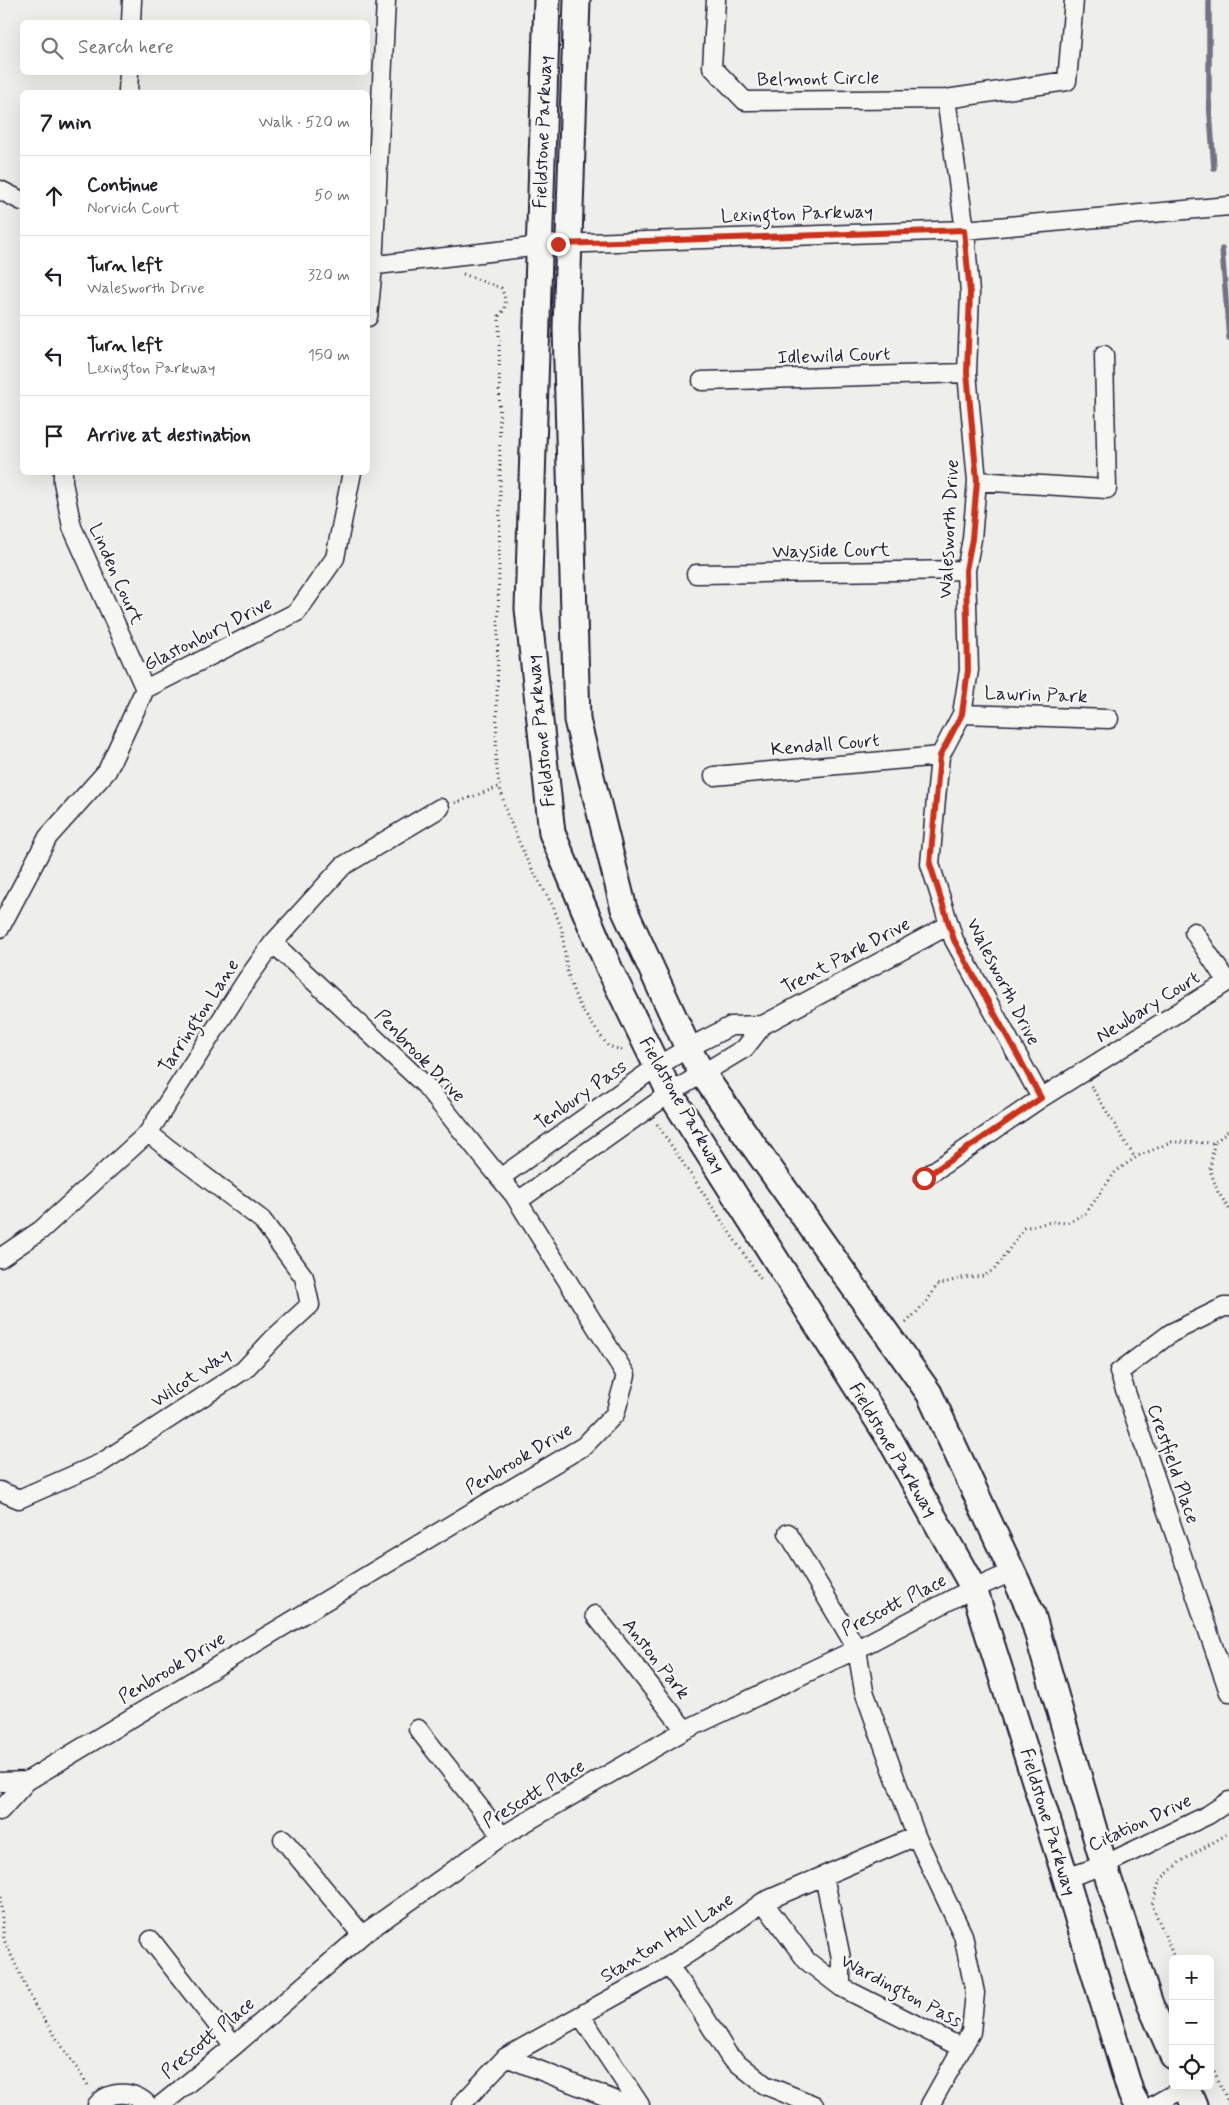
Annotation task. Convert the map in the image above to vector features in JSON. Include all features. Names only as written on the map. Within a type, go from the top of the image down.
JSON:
[{"type":"street","points":[[131,20],[132,0]]},
{"type":"street","points":[[370,266],[386,0]]},
{"type":"street","name":"Fieldstone Parkway","points":[[547,0],[528,608],[552,833],[610,970],[656,1068],[891,1441],[974,1588],[1136,2105]]},
{"type":"street","name":"Fieldstone Parkway","points":[[577,0],[566,328],[577,720],[624,909],[688,1048],[702,1073],[929,1393],[1032,1614],[1104,1865],[1150,2004],[1169,2047]]},
{"type":"street","name":"Belmont Circle","points":[[716,0],[712,67],[745,101],[946,99],[1067,81],[1074,0]]},
{"type":"street","points":[[128,90],[129,75]]},
{"type":"street","points":[[946,99],[964,230]]},
{"type":"street","points":[[0,190],[20,200]]},
{"type":"street","name":"Lexington Parkway","points":[[370,266],[569,243],[964,230],[1229,206]]},
{"type":"street","name":"Walesworth Drive","points":[[964,230],[970,293],[967,372],[977,481],[972,539],[966,570],[968,670],[962,714],[940,756],[930,864],[954,940],[1041,1098]]},
{"type":"street","points":[[977,481],[1107,489],[1104,355]]},
{"type":"street","name":"Idlewild Court","points":[[702,381],[967,372]]},
{"type":"street","name":"Linden Court","points":[[63,475],[72,527],[145,689]]},
{"type":"street","name":"Glastonbury Drive","points":[[0,928],[48,837],[107,771],[145,689],[297,612],[335,558],[351,475]]},
{"type":"street","name":"Wayside Court","points":[[696,574],[966,570]]},
{"type":"street","name":"Lawrin Park","points":[[962,714],[1109,719]]},
{"type":"street","name":"Kendall Court","points":[[714,776],[940,756]]},
{"type":"street","name":"Tarrington Lane","points":[[0,1258],[41,1230],[148,1133],[248,978],[273,943],[343,866],[440,808]]},
{"type":"street","name":"Trent Park Drive","points":[[702,1073],[745,1048],[763,1025],[949,925]]},
{"type":"street","name":"Newbary Court","points":[[924,1178],[1041,1098],[1227,982],[1194,932]]},
{"type":"street","name":"Penbrook Drive","points":[[0,1811],[27,1781],[584,1446],[615,1414],[626,1375],[518,1201],[424,1085],[273,943]]},
{"type":"street","name":"Trent Park Drive","points":[[688,1048],[732,1026],[763,1025]]},
{"type":"street","name":"Tenbury Pass","points":[[500,1178],[656,1068],[688,1048]]},
{"type":"street","points":[[518,1201],[670,1093],[702,1073]]},
{"type":"street","name":"Wilcot Way","points":[[0,1491],[19,1500],[101,1463],[244,1370],[273,1339],[310,1306],[304,1277],[262,1220],[148,1133]]},
{"type":"street","name":"Crestfield Place","points":[[1229,1307],[1224,1307],[1171,1333],[1119,1372],[1229,1692]]},
{"type":"street","points":[[788,1533],[857,1649],[864,1691],[916,1836],[963,1935],[975,1993],[970,2032],[930,2105]]},
{"type":"street","name":"Prescott Place","points":[[161,2105],[234,2046],[362,1935],[502,1836],[684,1730],[857,1649],[974,1588],[1012,1572]]},
{"type":"street","name":"Anston Park","points":[[595,1615],[684,1730]]},
{"type":"street","points":[[418,1729],[502,1836]]},
{"type":"street","name":"Penbrook Drive","points":[[0,1782],[27,1781]]},
{"type":"street","name":"Citation Drive","points":[[1066,1878],[1104,1865],[1208,1816],[1229,1801]]},
{"type":"street","name":"Stanton Hall Lane","points":[[461,2105],[506,2057],[669,1966],[723,1931],[762,1902],[916,1836]]},
{"type":"street","points":[[283,1839],[362,1935]]},
{"type":"street","points":[[824,1876],[841,1958],[841,1987]]},
{"type":"street","name":"Wardington Pass","points":[[762,1902],[807,1961],[841,1987],[962,2048]]},
{"type":"street","points":[[151,1940],[234,2046]]},
{"type":"street","points":[[669,1966],[698,2006],[728,2056],[765,2085],[814,2105]]},
{"type":"street","points":[[581,2016],[640,2105]]},
{"type":"street","points":[[506,2057],[627,2105]]},
{"type":"street","points":[[1154,2105],[1188,2093]]},
{"type":"street","points":[[99,2103],[113,2095],[129,2094],[138,2097],[148,2105]]},
{"type":"path","points":[[440,808],[500,787]]},
{"type":"path","points":[[1083,1072],[1135,1158]]},
{"type":"path","points":[[1229,1130],[1214,1143],[1210,1170],[1218,1192],[1229,1209]]},
{"type":"path","points":[[901,1329],[927,1301],[937,1285],[962,1278],[984,1276],[996,1268],[1024,1228],[1051,1222],[1067,1223],[1086,1213],[1116,1171],[1135,1158],[1172,1142],[1214,1143]]},
{"type":"path","points":[[1173,1955],[1152,1905],[1160,1880],[1180,1862],[1229,1833]]},
{"type":"path","points":[[0,1897],[4,1940],[35,2006],[99,2103]]},
{"type":"path","points":[[1214,2071],[1229,2104]]},
{"type":"waterway","points":[[1209,0],[1209,100],[1214,168]]},
{"type":"waterway","points":[[1222,249],[1229,338]]},
{"type":"route","points":[[558,244],[964,230],[970,293],[967,372],[977,481],[972,539],[966,570],[968,670],[962,714],[940,756],[930,864],[954,940],[1041,1098],[924,1178]]}]
